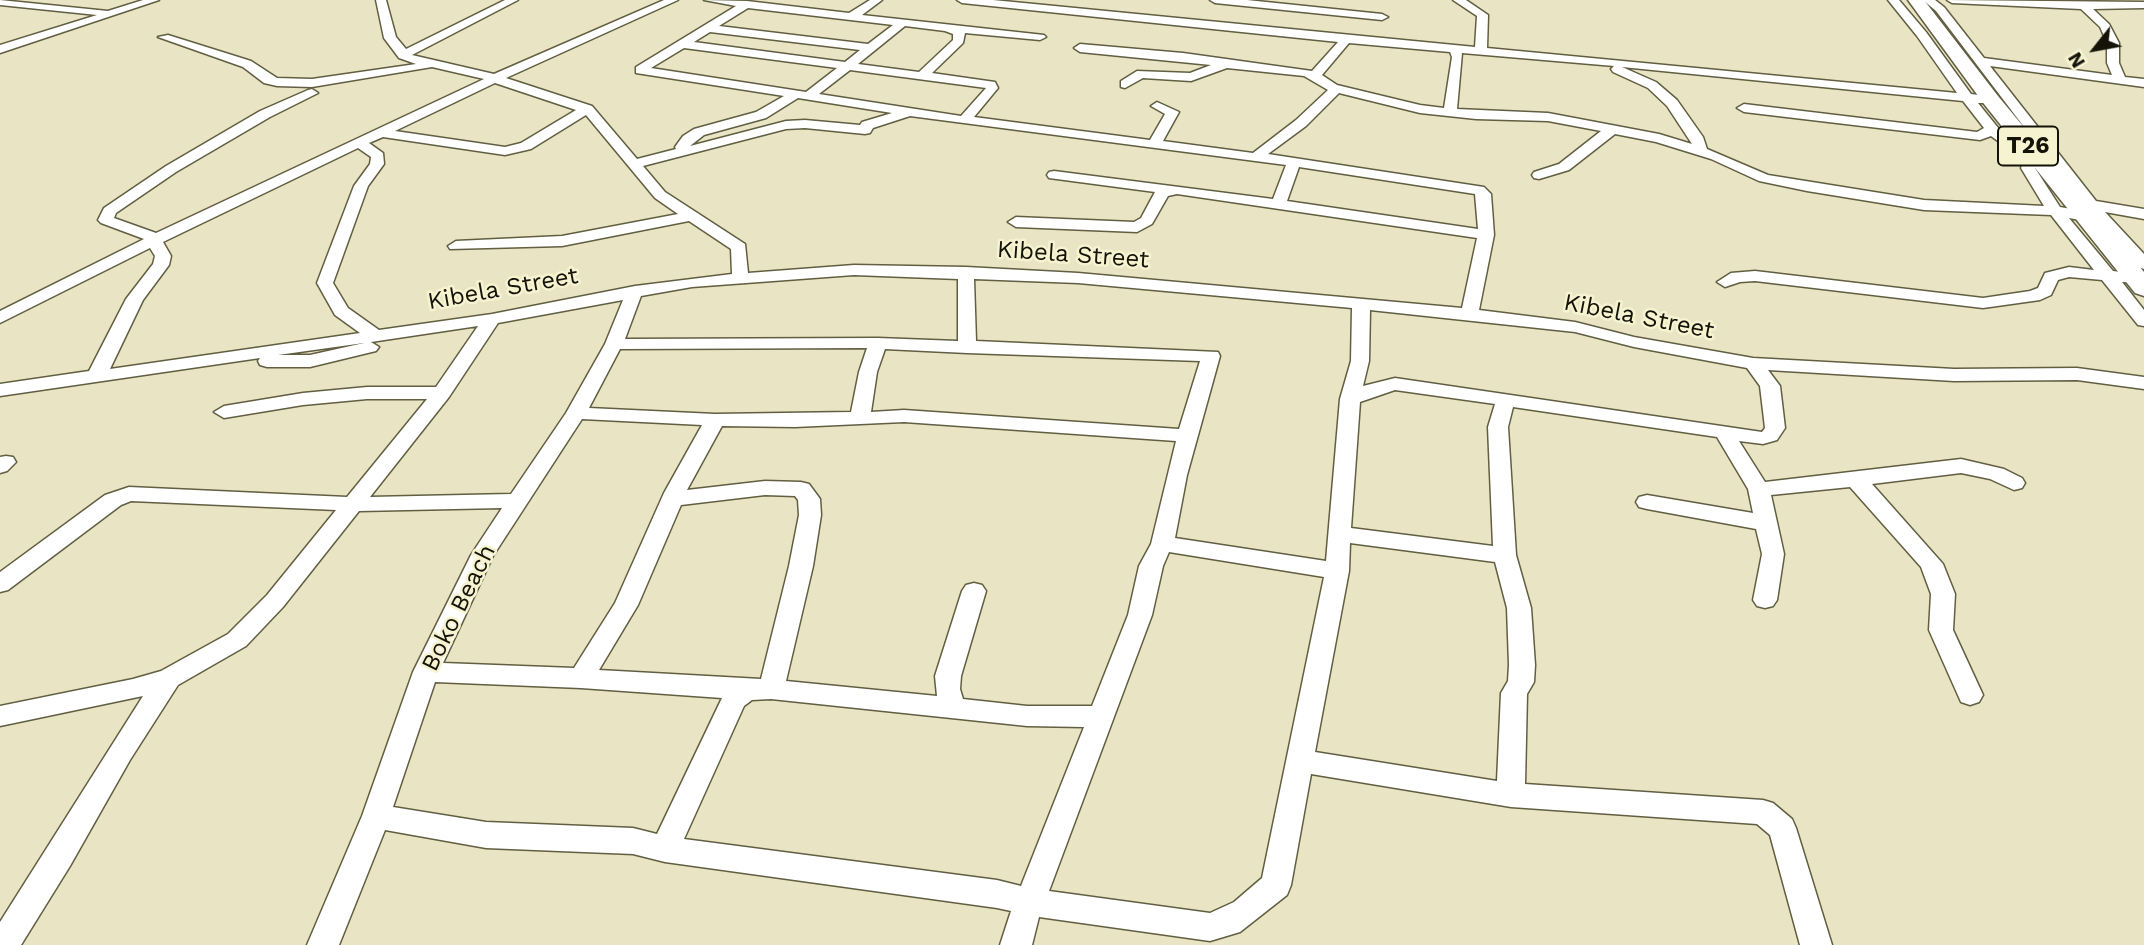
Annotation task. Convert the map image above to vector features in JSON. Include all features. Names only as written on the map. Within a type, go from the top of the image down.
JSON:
[{"type":"highway","name":"T26","points":[[1916,0],[2076,209],[2142,277]]},
{"type":"street","points":[[0,49],[154,0]]},
{"type":"street","points":[[381,0],[387,30],[409,60],[463,69],[551,95],[587,109],[660,195],[739,247],[740,279]]},
{"type":"street","points":[[403,55],[513,0]]},
{"type":"street","points":[[0,318],[154,240],[494,79],[673,0]]},
{"type":"street","points":[[709,0],[1040,37]]},
{"type":"street","points":[[852,16],[877,0]]},
{"type":"street","points":[[962,0],[1346,40],[1589,60],[1991,100]]},
{"type":"street","points":[[1215,0],[1260,2],[1381,17]]},
{"type":"street","points":[[1340,0],[1361,9],[1367,15]]},
{"type":"street","points":[[1458,0],[1483,15],[1481,50]]},
{"type":"street","points":[[1893,0],[1922,34],[1994,132],[2036,159]]},
{"type":"street","points":[[1928,0],[1940,9],[2008,102],[2076,209],[2108,275],[2144,321]]},
{"type":"street","points":[[1952,0],[2084,6],[2144,5]]},
{"type":"street","points":[[0,2],[112,13]]},
{"type":"street","points":[[747,4],[640,70],[964,120],[1294,162],[1479,190],[1484,194],[1486,235],[1469,314]]},
{"type":"street","points":[[2108,5],[2144,13]]},
{"type":"street","points":[[2084,6],[2105,26],[2113,43],[2113,63],[2120,80]]},
{"type":"street","points":[[680,152],[693,135],[761,115],[802,95],[850,65],[904,22]]},
{"type":"street","points":[[924,74],[959,41],[959,32],[947,27]]},
{"type":"street","points":[[709,28],[872,48]]},
{"type":"street","points":[[164,37],[247,64],[277,82],[312,83],[429,65]]},
{"type":"street","points":[[1315,76],[1346,40]]},
{"type":"street","points":[[683,44],[991,85],[992,88],[980,104],[964,120]]},
{"type":"street","points":[[1080,48],[1183,57],[1315,76],[1336,89],[1420,109],[1450,113],[1548,117],[1612,129],[1700,150],[1764,178],[1807,187],[1924,205],[2076,209],[2144,214]]},
{"type":"street","points":[[1450,113],[1458,57],[1455,50]]},
{"type":"street","points":[[1589,60],[1629,73],[1652,85],[1685,120],[1696,137],[1700,150]]},
{"type":"street","points":[[1980,61],[2144,83]]},
{"type":"street","points":[[1125,84],[1141,74],[1191,77],[1226,64]]},
{"type":"street","points":[[1256,157],[1301,123],[1336,89]]},
{"type":"street","points":[[97,376],[135,299],[161,265],[163,256],[154,240],[146,233],[106,220],[109,211],[171,169],[265,114],[312,93]]},
{"type":"street","points":[[1155,144],[1172,112],[1157,106]]},
{"type":"street","points":[[1744,108],[1980,136],[1985,132],[1994,132]]},
{"type":"street","points":[[383,133],[505,151],[526,146],[587,109]]},
{"type":"street","points":[[635,164],[786,125],[804,124],[864,130],[867,125],[910,112]]},
{"type":"street","points":[[1539,175],[1564,167],[1612,129]]},
{"type":"street","points":[[361,144],[378,156],[376,164],[361,186],[325,283],[341,311],[375,335]]},
{"type":"street","points":[[1278,205],[1294,162]]},
{"type":"street","points":[[1054,175],[1486,235]]},
{"type":"street","points":[[1016,222],[1137,227],[1147,222],[1160,196],[1171,191]]},
{"type":"street","points":[[456,246],[562,241],[689,216]]},
{"type":"street","name":"Kibela Street","points":[[0,390],[492,319],[692,282],[854,270],[1078,278],[1469,314],[1575,327],[1634,342],[1753,364],[1954,375],[2077,374],[2144,383]]},
{"type":"street","points":[[966,272],[967,348]]},
{"type":"street","points":[[1725,282],[1737,277],[1755,276],[1983,303],[2034,296],[2045,290],[2051,277],[2059,274],[2082,272],[2142,277]]},
{"type":"street","name":"Boko Beach","points":[[324,945],[376,816],[426,672],[482,555],[576,413],[614,344],[635,291]]},
{"type":"street","points":[[376,816],[486,835],[633,841],[665,849],[997,894],[1029,902],[1190,925],[1210,926],[1229,922],[1276,885],[1337,570],[1350,399],[1360,361],[1361,303]]},
{"type":"street","points":[[0,716],[133,689],[169,678],[237,640],[275,601],[442,393],[492,319]]},
{"type":"street","points":[[220,359],[287,362],[326,359],[432,327]]},
{"type":"street","points":[[860,417],[868,372],[878,343]]},
{"type":"street","points":[[614,344],[878,343],[1211,356],[1175,475],[1162,544],[1151,566],[1140,615],[1029,902],[1016,945]]},
{"type":"street","points":[[1360,361],[1377,376],[1395,384],[1763,438],[1774,432],[1770,386],[1753,364]]},
{"type":"street","points":[[1350,399],[1366,391],[1395,384]]},
{"type":"street","points":[[224,412],[367,393],[442,393]]},
{"type":"street","points":[[1506,399],[1498,427],[1505,555],[1519,608],[1522,666],[1521,682],[1514,693],[1511,725],[1511,795]]},
{"type":"street","points":[[576,413],[715,420],[966,418],[1188,436]]},
{"type":"street","points":[[581,678],[626,605],[673,499],[715,420]]},
{"type":"street","points":[[1725,434],[1759,489],[1773,554],[1765,600]]},
{"type":"street","points":[[1759,489],[1961,466],[1997,474],[2014,483]]},
{"type":"street","points":[[1855,479],[1931,564],[1942,594],[1941,631],[1970,695]]},
{"type":"street","points":[[665,849],[734,700],[758,689],[801,566],[810,515],[809,499],[801,489],[765,488],[673,499]]},
{"type":"street","points":[[0,584],[113,500],[129,494],[351,504],[516,501]]},
{"type":"street","points":[[1647,502],[1766,523]]},
{"type":"street","points":[[1341,534],[1505,555]]},
{"type":"street","points":[[1162,544],[1337,570]]},
{"type":"street","points":[[954,709],[947,689],[948,676],[974,591]]},
{"type":"street","points":[[426,672],[758,689],[1027,716],[1101,717]]},
{"type":"street","points":[[3,945],[60,857],[120,752],[169,678]]},
{"type":"street","points":[[1300,761],[1511,795],[1763,812],[1782,828],[1816,945]]}]
